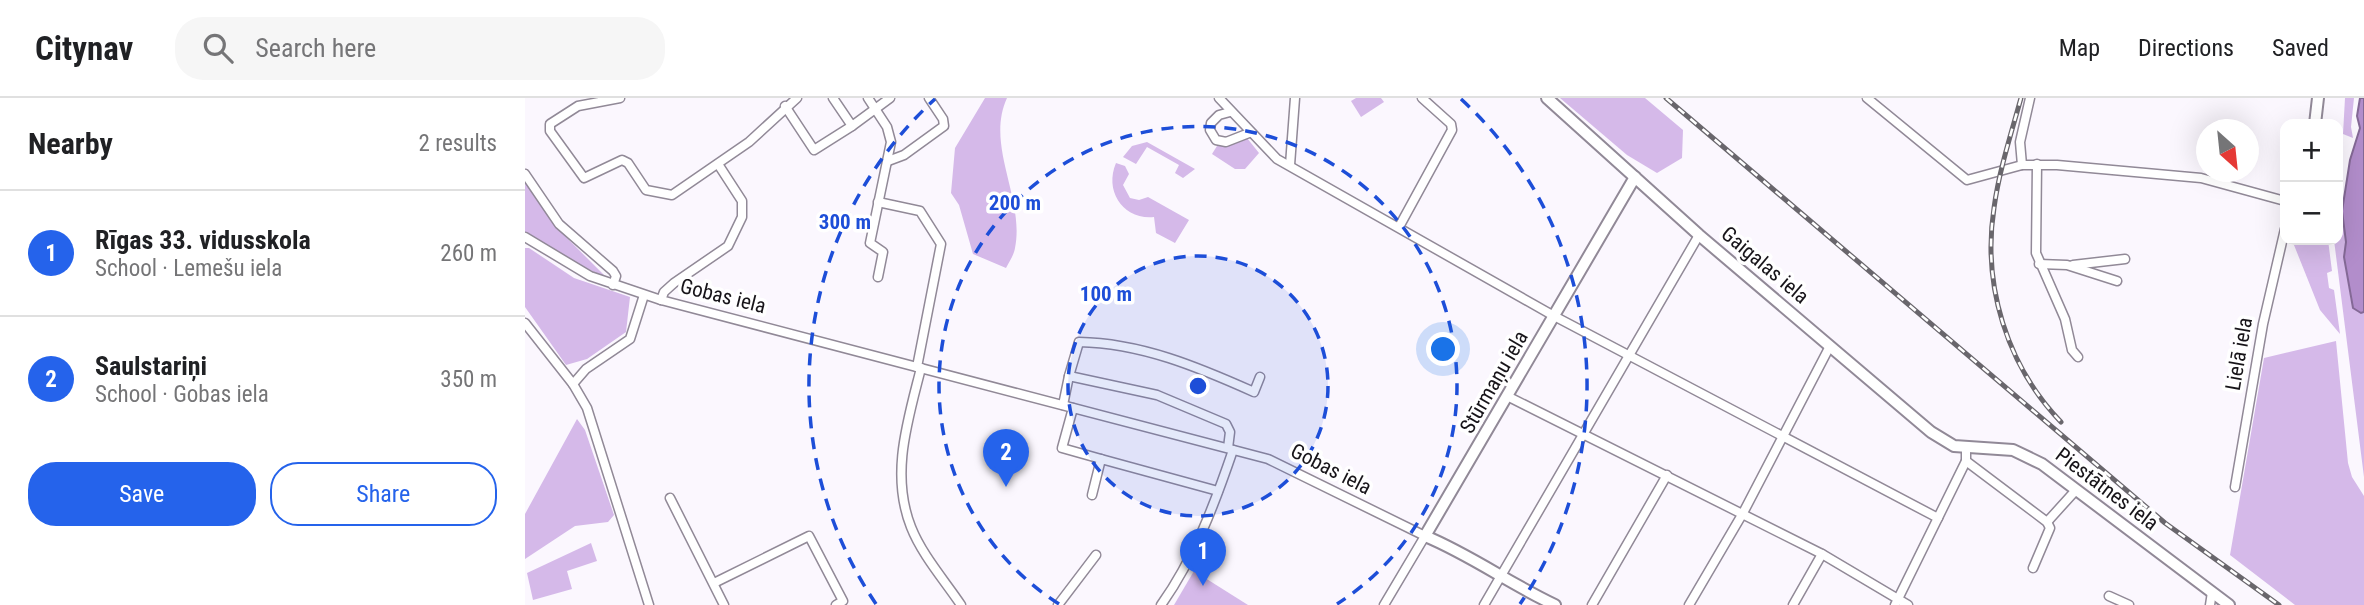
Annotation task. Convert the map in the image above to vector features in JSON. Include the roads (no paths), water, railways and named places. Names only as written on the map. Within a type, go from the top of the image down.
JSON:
[{"type":"street","points":[[620,98],[578,106],[550,124],[550,131],[584,178],[622,160],[628,163],[646,191],[672,195],[749,142],[785,106],[797,98]]},
{"type":"street","points":[[833,98],[852,126]]},
{"type":"street","points":[[868,98],[890,134],[888,161],[870,243],[883,252],[878,277]]},
{"type":"street","points":[[785,106],[814,150],[890,98]]},
{"type":"street","points":[[888,161],[904,155],[944,126],[943,119],[929,98]]},
{"type":"street","points":[[1219,98],[1271,154],[1554,316],[1938,518]]},
{"type":"street","points":[[1290,165],[1295,98]]},
{"type":"street","points":[[1399,227],[1452,130],[1451,124],[1422,98]]},
{"type":"street","name":"Gaigalas iela","points":[[1547,98],[1699,234],[1931,432],[1954,446],[1966,449]]},
{"type":"street","points":[[1867,98],[1967,180],[2022,165],[2037,164],[2201,178],[2280,200]]},
{"type":"street","points":[[2022,165],[2020,142],[2030,98]]},
{"type":"street","points":[[2316,119],[2318,98]]},
{"type":"street","points":[[1230,112],[1219,115],[1211,123],[1210,130],[1216,140],[1226,142],[1249,133]]},
{"type":"street","points":[[661,300],[664,292],[674,283],[728,246],[742,217],[742,201],[718,164]]},
{"type":"street","points":[[2037,164],[2039,264],[2065,319],[2073,350],[2078,357]]},
{"type":"street","points":[[525,174],[559,225],[614,273],[613,285]]},
{"type":"street","name":"Stūrmaņu iela","points":[[1384,605],[1635,177]]},
{"type":"street","points":[[878,202],[920,211],[941,246],[919,367],[900,449],[908,514],[916,538],[961,605]]},
{"type":"street","points":[[1485,605],[1699,234]]},
{"type":"street","name":"Gobas iela","points":[[525,237],[569,267],[644,295],[1268,459],[1476,561],[1500,578],[1555,605]]},
{"type":"street","name":"Lielā iela","points":[[2235,487],[2263,324],[2281,245]]},
{"type":"street","points":[[2039,264],[2067,265],[2125,259]]},
{"type":"street","points":[[2067,265],[2117,281]]},
{"type":"street","points":[[573,384],[586,369],[630,339],[644,295]]},
{"type":"street","points":[[525,323],[573,384],[587,408],[649,605]]},
{"type":"street","points":[[1063,405],[1079,342],[1145,351],[1204,370],[1254,392],[1260,377]]},
{"type":"street","points":[[1689,605],[1743,513],[1830,346]]},
{"type":"street","points":[[1069,376],[1157,395],[1197,411],[1229,428],[1231,449],[1218,491],[1174,585],[1161,605]]},
{"type":"street","points":[[1507,396],[1822,554],[1897,602],[1908,605]]},
{"type":"street","points":[[1073,408],[1062,449],[1218,491]]},
{"type":"street","points":[[1897,602],[1966,461],[1966,449]]},
{"type":"street","name":"Piestātnes iela","points":[[1966,449],[2013,450],[2042,464],[2229,605]]},
{"type":"street","points":[[1092,495],[1101,459]]},
{"type":"street","points":[[1966,461],[2047,522],[2050,528],[2033,568]]},
{"type":"street","points":[[1592,605],[1667,475]]},
{"type":"street","points":[[2047,522],[2076,489]]},
{"type":"street","points":[[670,498],[724,605]]},
{"type":"street","points":[[714,583],[809,536],[843,601],[836,605]]},
{"type":"street","points":[[1793,605],[1822,554]]},
{"type":"street","points":[[1058,605],[1096,555]]},
{"type":"street","points":[[2210,605],[2212,592]]},
{"type":"street","points":[[2109,596],[2129,605]]},
{"type":"railway","points":[[1666,98],[2165,523],[2279,605]]},
{"type":"railway","points":[[2021,98],[1996,194],[1991,237],[1992,266],[1996,295],[2013,350],[2026,376],[2061,422]]},
{"type":"place","name":"Saulstariņi","points":[[1006,487]]},
{"type":"place","name":"Rīgas 33. vidusskola","points":[[1203,586]]}]
